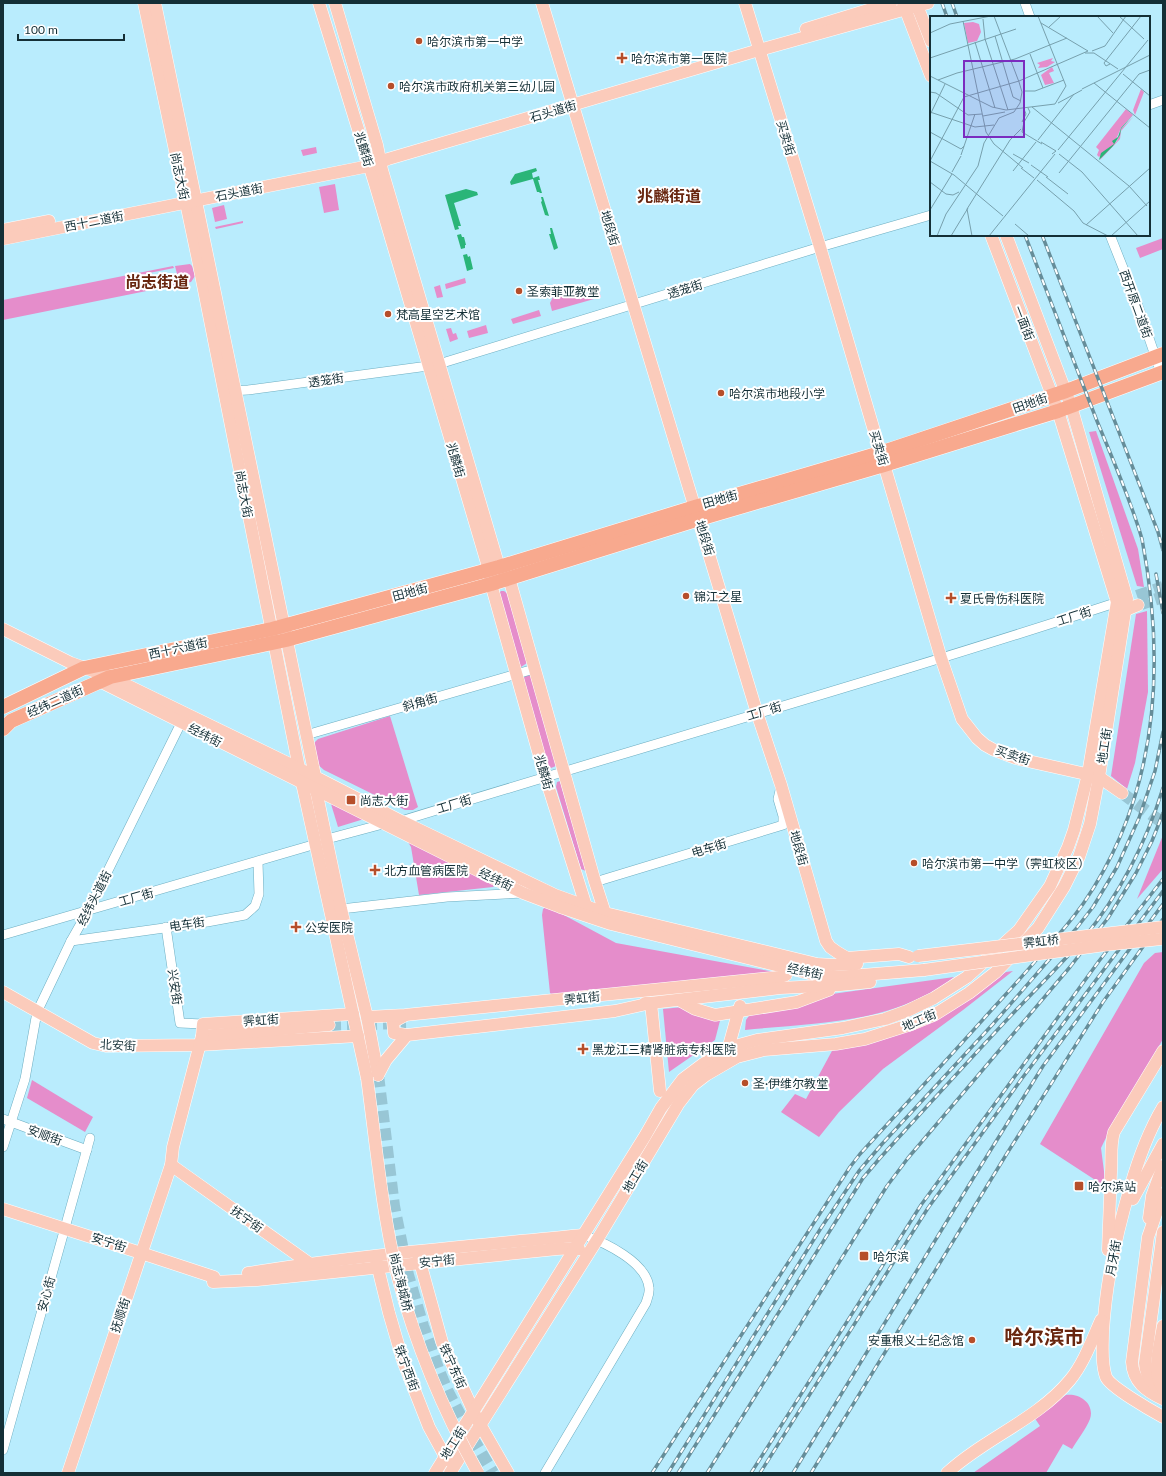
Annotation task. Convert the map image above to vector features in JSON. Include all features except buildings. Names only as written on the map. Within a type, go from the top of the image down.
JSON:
[{"type":"highway","name":"田地街","points":[[882,459],[1159,355]]},
{"type":"highway","name":"田地街","points":[[279,634],[494,568],[697,513],[882,459],[1064,409],[1162,373]]},
{"type":"highway","name":"田地街","points":[[279,634],[491,584],[697,513]]},
{"type":"highway","name":"西十六道街","points":[[78,665],[279,634]]},
{"type":"highway","name":"西十六道街","points":[[105,679],[279,634]]},
{"type":"highway","name":"经纬二道街","points":[[3,706],[78,665]]},
{"type":"highway","name":"经纬二道街","points":[[3,728],[11,721],[105,679]]},
{"type":"main road","name":"尚志大街","points":[[144,3],[190,198]]},
{"type":"main road","name":"尚志大街","points":[[155,3],[190,198],[279,634],[302,783],[358,1036],[373,1076]]},
{"type":"main road","name":"兆麟街","points":[[319,3],[374,160]]},
{"type":"main road","name":"兆麟街","points":[[335,3],[374,160],[433,365],[494,568],[491,584],[516,674],[545,776],[586,906],[591,917]]},
{"type":"main road","name":"地段街","points":[[542,3],[697,513],[756,713],[781,785],[826,941],[830,947],[847,958],[899,954],[914,957]]},
{"type":"main road","name":"买卖街","points":[[745,3],[820,247],[941,658],[962,719],[977,738],[994,750],[1015,758],[1094,776],[1122,793]]},
{"type":"main road","name":"石头道街","points":[[758,47],[891,3]]},
{"type":"main road","name":"石头道街","points":[[190,198],[374,160],[388,159],[572,102],[758,47],[904,6],[921,4]]},
{"type":"main road","points":[[921,4],[930,37]]},
{"type":"main road","points":[[904,6],[930,73]]},
{"type":"main road","name":"西十二道街","points":[[3,230],[190,198]]},
{"type":"main road","name":"西十二道街","points":[[3,239],[190,198]]},
{"type":"main road","name":"一面街","points":[[991,236],[1052,396],[1064,409]]},
{"type":"main road","name":"一面街","points":[[1006,236],[1066,391],[1064,409]]},
{"type":"main road","name":"地工街","points":[[452,1472],[679,1103],[692,1085],[737,1057],[748,1053],[764,1050],[843,1043],[881,1034],[934,1015],[969,994],[996,972],[1038,928],[1075,867],[1090,824],[1094,776],[1129,602],[1064,409]]},
{"type":"main road","name":"兆麟街","points":[[494,568],[509,578],[595,882],[606,913]]},
{"type":"main road","points":[[3,629],[105,679]]},
{"type":"main road","name":"尚志大街","points":[[279,634],[306,735],[341,909],[367,1018],[373,1076]]},
{"type":"main road","points":[[3,635],[63,664],[78,665]]},
{"type":"main road","name":"经纬街","points":[[105,679],[182,723],[523,893],[611,924],[812,974],[837,977],[924,970]]},
{"type":"main road","name":"经纬街","points":[[105,679],[315,776],[401,821],[555,895],[606,913],[817,964],[850,965],[914,957]]},
{"type":"main road","name":"地工街","points":[[435,1473],[669,1095],[683,1079],[703,1064],[734,1046],[757,1040],[843,1028],[885,1019],[907,1011],[934,998],[967,977],[1019,930],[1050,886],[1061,864],[1094,776]]},
{"type":"main road","name":"霁虹桥","points":[[914,957],[1163,926]]},
{"type":"main road","name":"霁虹桥","points":[[924,970],[1105,945],[1162,939]]},
{"type":"main road","name":"霁虹街","points":[[406,1019],[780,977],[786,975],[787,971],[783,966]]},
{"type":"main road","name":"霁虹街","points":[[367,1018],[406,1019],[614,1003],[651,1003],[780,988],[840,985],[898,978],[912,976],[924,970]]},
{"type":"main road","name":"霁虹街","points":[[679,1000],[695,1009],[715,1015],[797,1002],[840,985]]},
{"type":"main road","name":"北安街","points":[[3,992],[93,1043],[106,1046],[201,1035]]},
{"type":"main road","points":[[728,1049],[743,993]]},
{"type":"main road","points":[[651,1003],[660,1091]]},
{"type":"main road","name":"霁虹街","points":[[407,1035],[615,1011],[651,1003]]},
{"type":"main road","name":"霁虹街","points":[[201,1035],[353,1014]]},
{"type":"main road","points":[[406,1019],[393,1022],[394,1033],[407,1035]]},
{"type":"main road","name":"霁虹街","points":[[201,1035],[329,1025]]},
{"type":"main road","points":[[172,1161],[173,1147],[201,1035],[358,1036]]},
{"type":"main road","points":[[373,1076],[407,1035]]},
{"type":"main road","points":[[1110,1272],[1108,1251],[1111,1169],[1110,1152],[1112,1139],[1114,1132],[1163,1051]]},
{"type":"main road","name":"尚志海城桥","points":[[373,1076],[384,1202],[398,1277],[412,1328],[432,1378],[459,1439],[478,1473]]},
{"type":"main road","name":"月牙街","points":[[1163,1107],[1145,1144],[1120,1223],[1110,1272],[1104,1314],[1103,1346],[1104,1366],[1107,1378],[1114,1386],[1163,1417]]},
{"type":"main road","points":[[1120,1223],[1163,1144]]},
{"type":"main road","name":"抚顺街","points":[[68,1473],[172,1161]]},
{"type":"main road","name":"抚宁街","points":[[172,1161],[318,1266]]},
{"type":"main road","points":[[1163,1166],[1152,1196],[1132,1362],[1132,1369],[1141,1386],[1163,1399]]},
{"type":"main road","points":[[1148,1237],[1163,1194]]},
{"type":"main road","name":"安宁街","points":[[3,1209],[141,1253],[213,1278],[256,1280],[318,1266]]},
{"type":"main road","points":[[1163,1232],[1144,1363],[1147,1376],[1151,1382],[1163,1390]]},
{"type":"main road","name":"安宁街","points":[[213,1278],[318,1266],[377,1262],[583,1235]]},
{"type":"main road","name":"安宁街","points":[[419,1257],[575,1248],[588,1252]]},
{"type":"main road","name":"铁宁东街","points":[[419,1257],[442,1342],[473,1412],[508,1473]]},
{"type":"main road","name":"铁宁西街","points":[[377,1262],[389,1313],[403,1361],[429,1427],[445,1455],[452,1472]]},
{"type":"main road","points":[[947,1473],[1040,1408],[1067,1384],[1080,1365],[1104,1314]]},
{"type":"main road","points":[[1163,1326],[1156,1364],[1158,1377],[1163,1390]]},
{"type":"street","points":[[1025,3],[1030,16]]},
{"type":"street","points":[[1150,105],[1163,100]]},
{"type":"street","name":"透笼街","points":[[230,391],[248,390],[433,365],[634,305],[820,247],[930,215]]},
{"type":"street","name":"西开原二道街","points":[[1110,236],[1159,355],[1162,373]]},
{"type":"street","name":"工厂街","points":[[401,821],[564,770],[1129,602]]},
{"type":"street","name":"斜角街","points":[[306,735],[534,669]]},
{"type":"street","name":"经纬头道街","points":[[3,1148],[7,1120],[25,1080],[37,1012],[71,941],[88,911],[182,723]]},
{"type":"street","name":"电车街","points":[[595,882],[783,825],[783,816],[778,799],[781,785]]},
{"type":"street","points":[[327,839],[383,824]]},
{"type":"street","name":"工厂街","points":[[3,935],[316,844]]},
{"type":"street","name":"电车街","points":[[71,941],[245,915],[255,906],[259,894],[258,862]]},
{"type":"street","points":[[341,909],[447,897],[523,893]]},
{"type":"street","name":"兴安街","points":[[166,927],[180,1023],[201,1035]]},
{"type":"street","name":"安顺街","points":[[7,1120],[87,1150]]},
{"type":"street","name":"安心街","points":[[3,1450],[90,1138]]},
{"type":"street","points":[[545,1473],[646,1303],[649,1288],[645,1274],[635,1262],[596,1240],[583,1235]]},
{"type":"shaded area","points":[[316,147],[317,153],[303,156],[301,150]]},
{"type":"shaded area","points":[[536,168],[537,171],[532,173],[533,178],[539,176],[540,180],[538,180],[542,193],[537,192],[533,179],[511,185],[510,182],[515,174]]},
{"type":"shaded area","points":[[335,184],[339,210],[324,213],[319,187]]},
{"type":"shaded area","points":[[466,189],[477,192],[478,195],[454,203],[461,226],[458,226],[459,229],[455,230],[445,195]]},
{"type":"shaded area","points":[[541,197],[543,197],[549,216],[545,215]]},
{"type":"shaded area","points":[[224,205],[227,219],[215,222],[212,208]]},
{"type":"shaded area","points":[[243,221],[243,223],[216,229],[215,227]]},
{"type":"shaded area","points":[[550,228],[552,228],[558,248],[554,250],[549,234],[551,234]]},
{"type":"shaded area","points":[[461,234],[462,237],[464,237],[466,245],[465,248],[461,249],[457,235]]},
{"type":"shaded area","points":[[1163,238],[1163,249],[1140,258],[1136,248]]},
{"type":"shaded area","points":[[467,254],[468,257],[470,256],[473,269],[467,271],[463,255]]},
{"type":"shaded area","points":[[190,264],[195,276],[191,282],[3,320],[3,300],[173,266],[174,268],[149,273],[144,279],[144,285],[145,287],[150,288],[179,282],[175,266]]},
{"type":"shaded area","points":[[465,278],[466,283],[446,289],[445,284]]},
{"type":"shaded area","points":[[440,285],[443,297],[437,298],[434,287]]},
{"type":"shaded area","points":[[579,287],[582,296],[599,291],[601,297],[552,311],[550,303],[554,295]]},
{"type":"shaded area","points":[[539,310],[541,316],[513,324],[511,319]]},
{"type":"shaded area","points":[[486,325],[488,333],[469,338],[467,331]]},
{"type":"shaded area","points":[[451,328],[453,334],[456,333],[458,339],[450,342],[446,329]]},
{"type":"shaded area","points":[[1096,431],[1138,549],[1144,587],[1137,586],[1089,432]]},
{"type":"shaded area","points":[[501,591],[508,594],[527,663],[521,667],[518,666],[498,594]]},
{"type":"shaded area","points":[[1147,611],[1148,692],[1135,763],[1127,789],[1111,776],[1136,614]]},
{"type":"shaded area","points":[[526,675],[531,675],[556,766],[551,768],[548,767],[522,680]]},
{"type":"shaded area","points":[[390,716],[418,807],[413,810],[405,810],[324,770],[316,763],[314,743],[318,739]]},
{"type":"shaded area","points":[[560,781],[586,871],[581,869],[556,787],[557,782]]},
{"type":"shaded area","points":[[331,804],[364,819],[338,827]]},
{"type":"shaded area","points":[[1163,835],[1163,869],[1137,899]]},
{"type":"shaded area","points":[[406,836],[495,885],[493,887],[419,895],[411,847]]},
{"type":"shaded area","points":[[547,906],[616,943],[775,972],[554,997],[550,993],[542,915],[543,909]]},
{"type":"shaded area","points":[[1163,952],[1163,1039],[1136,1087],[1115,1119],[1101,1148],[1106,1187],[1040,1144],[1144,963],[1155,953]]},
{"type":"shaded area","points":[[1013,971],[883,1069],[839,1112],[819,1137],[781,1112],[795,1094],[806,1099],[833,1049],[965,1002],[1006,972]]},
{"type":"shaded area","points":[[954,977],[937,989],[918,999],[877,1014],[833,1022],[745,1030],[746,1020],[751,1013],[832,994]]},
{"type":"shaded area","points":[[683,1007],[722,1013],[715,1040],[669,1072],[663,1009]]},
{"type":"shaded area","points":[[32,1080],[93,1117],[85,1132],[27,1098]]},
{"type":"shaded area","points":[[1066,1395],[1081,1398],[1088,1404],[1091,1414],[1090,1419],[1072,1449],[1063,1444],[1046,1473],[973,1473],[1040,1426],[1034,1417]]},
{"type":"tunnel","points":[[1137,596],[1163,587]]},
{"type":"tunnel","points":[[1138,605],[1163,597]]},
{"type":"tunnel","points":[[1122,793],[1163,823]]},
{"type":"tunnel","points":[[329,1025],[406,1023]]},
{"type":"tunnel","points":[[378,1075],[394,1206],[408,1275],[423,1326],[448,1392],[493,1473]]},
{"type":"railway","points":[[942,3],[947,16]]},
{"type":"railway","points":[[952,3],[957,16]]},
{"type":"railway","points":[[652,1473],[850,1167],[860,1154],[1074,917],[1108,862],[1127,819],[1141,774],[1150,728],[1154,681],[1153,634],[1149,586],[1142,539],[1127,494],[1025,236]]},
{"type":"railway","points":[[1042,236],[1158,532],[1163,550]]},
{"type":"railway","points":[[1156,574],[1163,613]]},
{"type":"railway","points":[[668,1473],[821,1228],[859,1171],[993,1024],[1075,930],[1093,907],[1117,867],[1139,818],[1155,771],[1163,732]]},
{"type":"railway","points":[[678,1473],[863,1178],[971,1058],[1083,939],[1109,904],[1140,848],[1149,828],[1163,788]]},
{"type":"railway","points":[[707,1473],[887,1186],[908,1158],[1070,967],[1108,918],[1136,873],[1152,841],[1163,813]]},
{"type":"railway","points":[[751,1473],[921,1205],[1099,961],[1163,879]]},
{"type":"railway","points":[[760,1473],[928,1208],[1023,1077],[1163,891]]},
{"type":"railway","points":[[793,1473],[1043,1066],[1163,904]]},
{"type":"railway","points":[[811,1473],[1006,1155],[1103,1002],[1163,919]]},
{"type":"place","name":"哈尔滨市第一中学","points":[[419,41]]},
{"type":"place","name":"哈尔滨市第一医院","points":[[622,58]]},
{"type":"place","name":"哈尔滨市政府机关第三幼儿园","points":[[391,86]]},
{"type":"place","name":"圣索菲亚教堂","points":[[519,291]]},
{"type":"place","name":"梵高星空艺术馆","points":[[388,314]]},
{"type":"place","name":"哈尔滨市地段小学","points":[[721,393]]},
{"type":"place","name":"锦江之星","points":[[686,596]]},
{"type":"place","name":"夏氏骨伤科医院","points":[[951,598]]},
{"type":"place","name":"尚志大街","points":[[351,800]]},
{"type":"place","name":"哈尔滨市第一中学（霁虹校区）","points":[[914,863]]},
{"type":"place","name":"北方血管病医院","points":[[375,870]]},
{"type":"place","name":"公安医院","points":[[296,927]]},
{"type":"place","name":"黑龙江三精肾脏病专科医院","points":[[583,1049]]},
{"type":"place","name":"圣·伊维尔教堂","points":[[745,1083]]},
{"type":"place","name":"哈尔滨站","points":[[1079,1186]]},
{"type":"place","name":"哈尔滨","points":[[864,1256]]},
{"type":"place","name":"安重根义士纪念馆","points":[[972,1340]]},
{"type":"district","name":"兆麟街道","points":[[669,195]]},
{"type":"district","name":"尚志街道","points":[[157,281]]},
{"type":"district","name":"哈尔滨市","points":[[1044,1336]]}]
